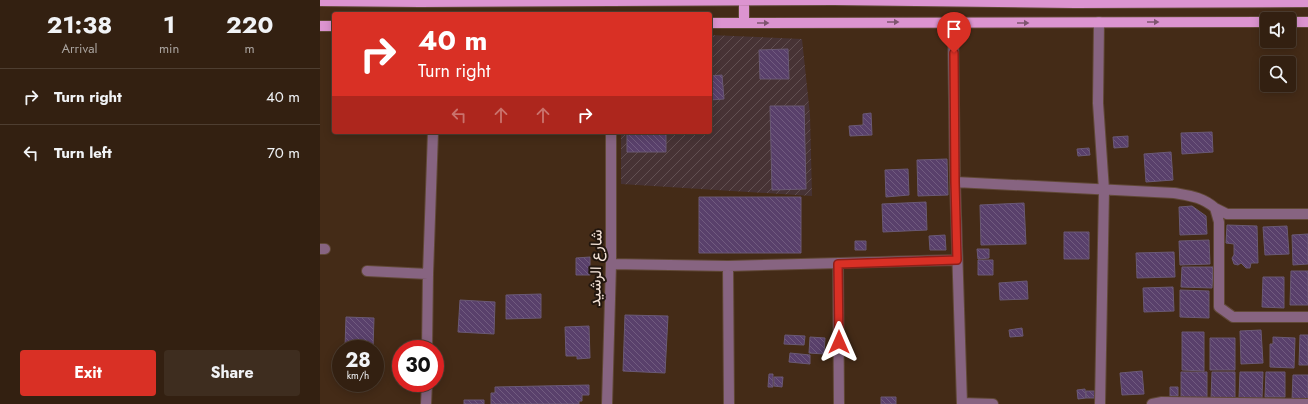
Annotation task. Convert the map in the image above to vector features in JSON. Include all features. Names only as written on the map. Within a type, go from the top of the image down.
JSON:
[{"type":"main road","points":[[320,0],[420,2],[834,0],[1308,2]]},
{"type":"main road","points":[[744,1],[744,23]]},
{"type":"main road","points":[[712,23],[1260,22]]},
{"type":"main road","points":[[1296,22],[1308,22]]},
{"type":"main road","points":[[320,26],[332,26]]},
{"type":"street","points":[[1099,22],[1098,103],[1104,190],[1100,404]]},
{"type":"street","points":[[953,23],[955,182],[962,404],[993,404]]},
{"type":"street","points":[[427,340],[433,134]]},
{"type":"street","name":"شارع الرشيد","points":[[608,404],[611,264],[611,134]]},
{"type":"street","points":[[955,182],[1174,193],[1194,196],[1227,214],[1308,214]]},
{"type":"street","points":[[1215,208],[1219,222],[1219,308],[1233,317],[1308,317]]},
{"type":"street","points":[[611,264],[728,266],[957,260]]},
{"type":"street","points":[[838,264],[839,404]]},
{"type":"street","points":[[728,266],[729,404]]},
{"type":"street","points":[[367,271],[428,274]]},
{"type":"street","points":[[426,404],[427,392]]},
{"type":"street","points":[[1152,404],[1162,402],[1308,404]]},
{"type":"shaded area","points":[[712,35],[802,39],[810,115],[812,196],[621,184],[621,134],[712,134]]},
{"type":"building","points":[[788,49],[789,79],[760,79],[759,50]]},
{"type":"building","points":[[722,75],[724,99],[712,100],[712,76]]},
{"type":"building","points":[[770,106],[804,106],[806,189],[772,190]]},
{"type":"building","points":[[871,113],[872,135],[850,136],[849,126],[863,125],[863,114]]},
{"type":"building","points":[[1212,132],[1213,152],[1182,154],[1181,133]]},
{"type":"building","points":[[627,134],[666,134],[666,152],[627,152]]},
{"type":"building","points":[[1128,136],[1128,147],[1114,148],[1113,137]]},
{"type":"building","points":[[1089,148],[1090,155],[1078,156],[1077,149]]},
{"type":"building","points":[[1171,152],[1173,180],[1146,182],[1144,154]]},
{"type":"building","points":[[947,159],[948,195],[918,196],[917,160]]},
{"type":"building","points":[[908,169],[909,195],[886,197],[885,170]]},
{"type":"building","points":[[699,197],[801,197],[801,253],[699,253]]},
{"type":"building","points":[[926,202],[927,230],[883,232],[882,204]]},
{"type":"building","points":[[1024,203],[1026,244],[981,245],[980,205]]},
{"type":"building","points":[[1192,206],[1206,216],[1207,234],[1180,235],[1179,207]]},
{"type":"building","points":[[1227,225],[1257,226],[1258,263],[1251,263],[1250,268],[1246,268],[1241,263],[1238,265],[1234,264],[1232,258],[1234,255],[1234,244],[1226,243]]},
{"type":"building","points":[[1287,226],[1289,254],[1265,255],[1263,227]]},
{"type":"building","points":[[1064,232],[1089,232],[1089,259],[1064,259]]},
{"type":"building","points":[[1308,234],[1308,264],[1293,265],[1292,235]]},
{"type":"building","points":[[945,235],[946,250],[930,250],[929,236]]},
{"type":"building","points":[[1209,240],[1210,264],[1180,265],[1179,241]]},
{"type":"building","points":[[855,241],[866,241],[866,250],[855,250]]},
{"type":"building","points":[[977,249],[989,249],[989,258],[978,259]]},
{"type":"building","points":[[1174,252],[1175,277],[1137,278],[1136,253]]},
{"type":"building","points":[[590,257],[590,275],[576,275],[576,258]]},
{"type":"building","points":[[978,260],[993,260],[993,275],[978,275]]},
{"type":"building","points":[[1182,267],[1213,267],[1212,288],[1181,287]]},
{"type":"building","points":[[1291,271],[1308,271],[1308,305],[1290,305]]},
{"type":"building","points":[[1263,277],[1284,277],[1284,308],[1262,307]]},
{"type":"building","points":[[1027,281],[1028,299],[1000,300],[999,283]]},
{"type":"building","points":[[1173,287],[1174,311],[1144,312],[1143,288]]},
{"type":"building","points":[[1180,290],[1209,291],[1209,318],[1180,317]]},
{"type":"building","points":[[541,294],[541,318],[506,319],[506,295]]},
{"type":"building","points":[[460,300],[495,302],[494,334],[458,332]]},
{"type":"building","points":[[625,315],[668,316],[665,373],[623,371]]},
{"type":"building","points":[[346,317],[374,318],[373,340],[345,340]]},
{"type":"building","points":[[589,326],[590,358],[577,359],[577,356],[566,356],[565,327]]},
{"type":"building","points":[[1022,328],[1023,336],[1010,337],[1009,330]]},
{"type":"building","points":[[1261,330],[1263,363],[1241,364],[1240,331]]},
{"type":"building","points":[[1182,332],[1204,332],[1204,371],[1182,370]]},
{"type":"building","points":[[785,335],[805,336],[804,345],[784,344]]},
{"type":"building","points":[[1300,335],[1308,335],[1308,365],[1299,365]]},
{"type":"building","points":[[810,337],[825,338],[824,354],[809,353]]},
{"type":"building","points":[[1273,337],[1295,338],[1294,368],[1270,367],[1270,344],[1273,344]]},
{"type":"building","points":[[1210,338],[1235,338],[1235,370],[1210,370]]},
{"type":"building","points":[[790,353],[810,355],[810,364],[789,362]]},
{"type":"building","points":[[1142,371],[1144,394],[1122,395],[1120,373]]},
{"type":"building","points":[[1181,372],[1207,372],[1207,399],[1181,399]]},
{"type":"building","points":[[1212,372],[1235,372],[1235,399],[1211,399]]},
{"type":"building","points":[[1240,372],[1263,372],[1262,398],[1239,398]]},
{"type":"building","points":[[1266,372],[1285,372],[1285,397],[1265,397]]},
{"type":"building","points":[[769,374],[773,374],[773,387],[768,387]]},
{"type":"building","points":[[1293,375],[1308,375],[1308,400],[1292,400]]},
{"type":"building","points":[[774,377],[783,377],[782,387],[774,386]]},
{"type":"building","points":[[589,385],[589,395],[582,395],[582,401],[579,401],[579,404],[491,404],[491,393],[495,393],[495,387]]},
{"type":"building","points":[[1170,387],[1178,387],[1178,396],[1170,396]]},
{"type":"building","points":[[1085,389],[1086,398],[1078,399],[1077,390]]},
{"type":"building","points":[[1086,391],[1096,391],[1096,398],[1086,398]]},
{"type":"building","points":[[881,397],[896,397],[896,404],[881,404]]},
{"type":"building","points":[[464,400],[484,400],[484,404],[464,404]]},
{"type":"route","points":[[839,342],[838,264],[957,260],[954,53]]}]
